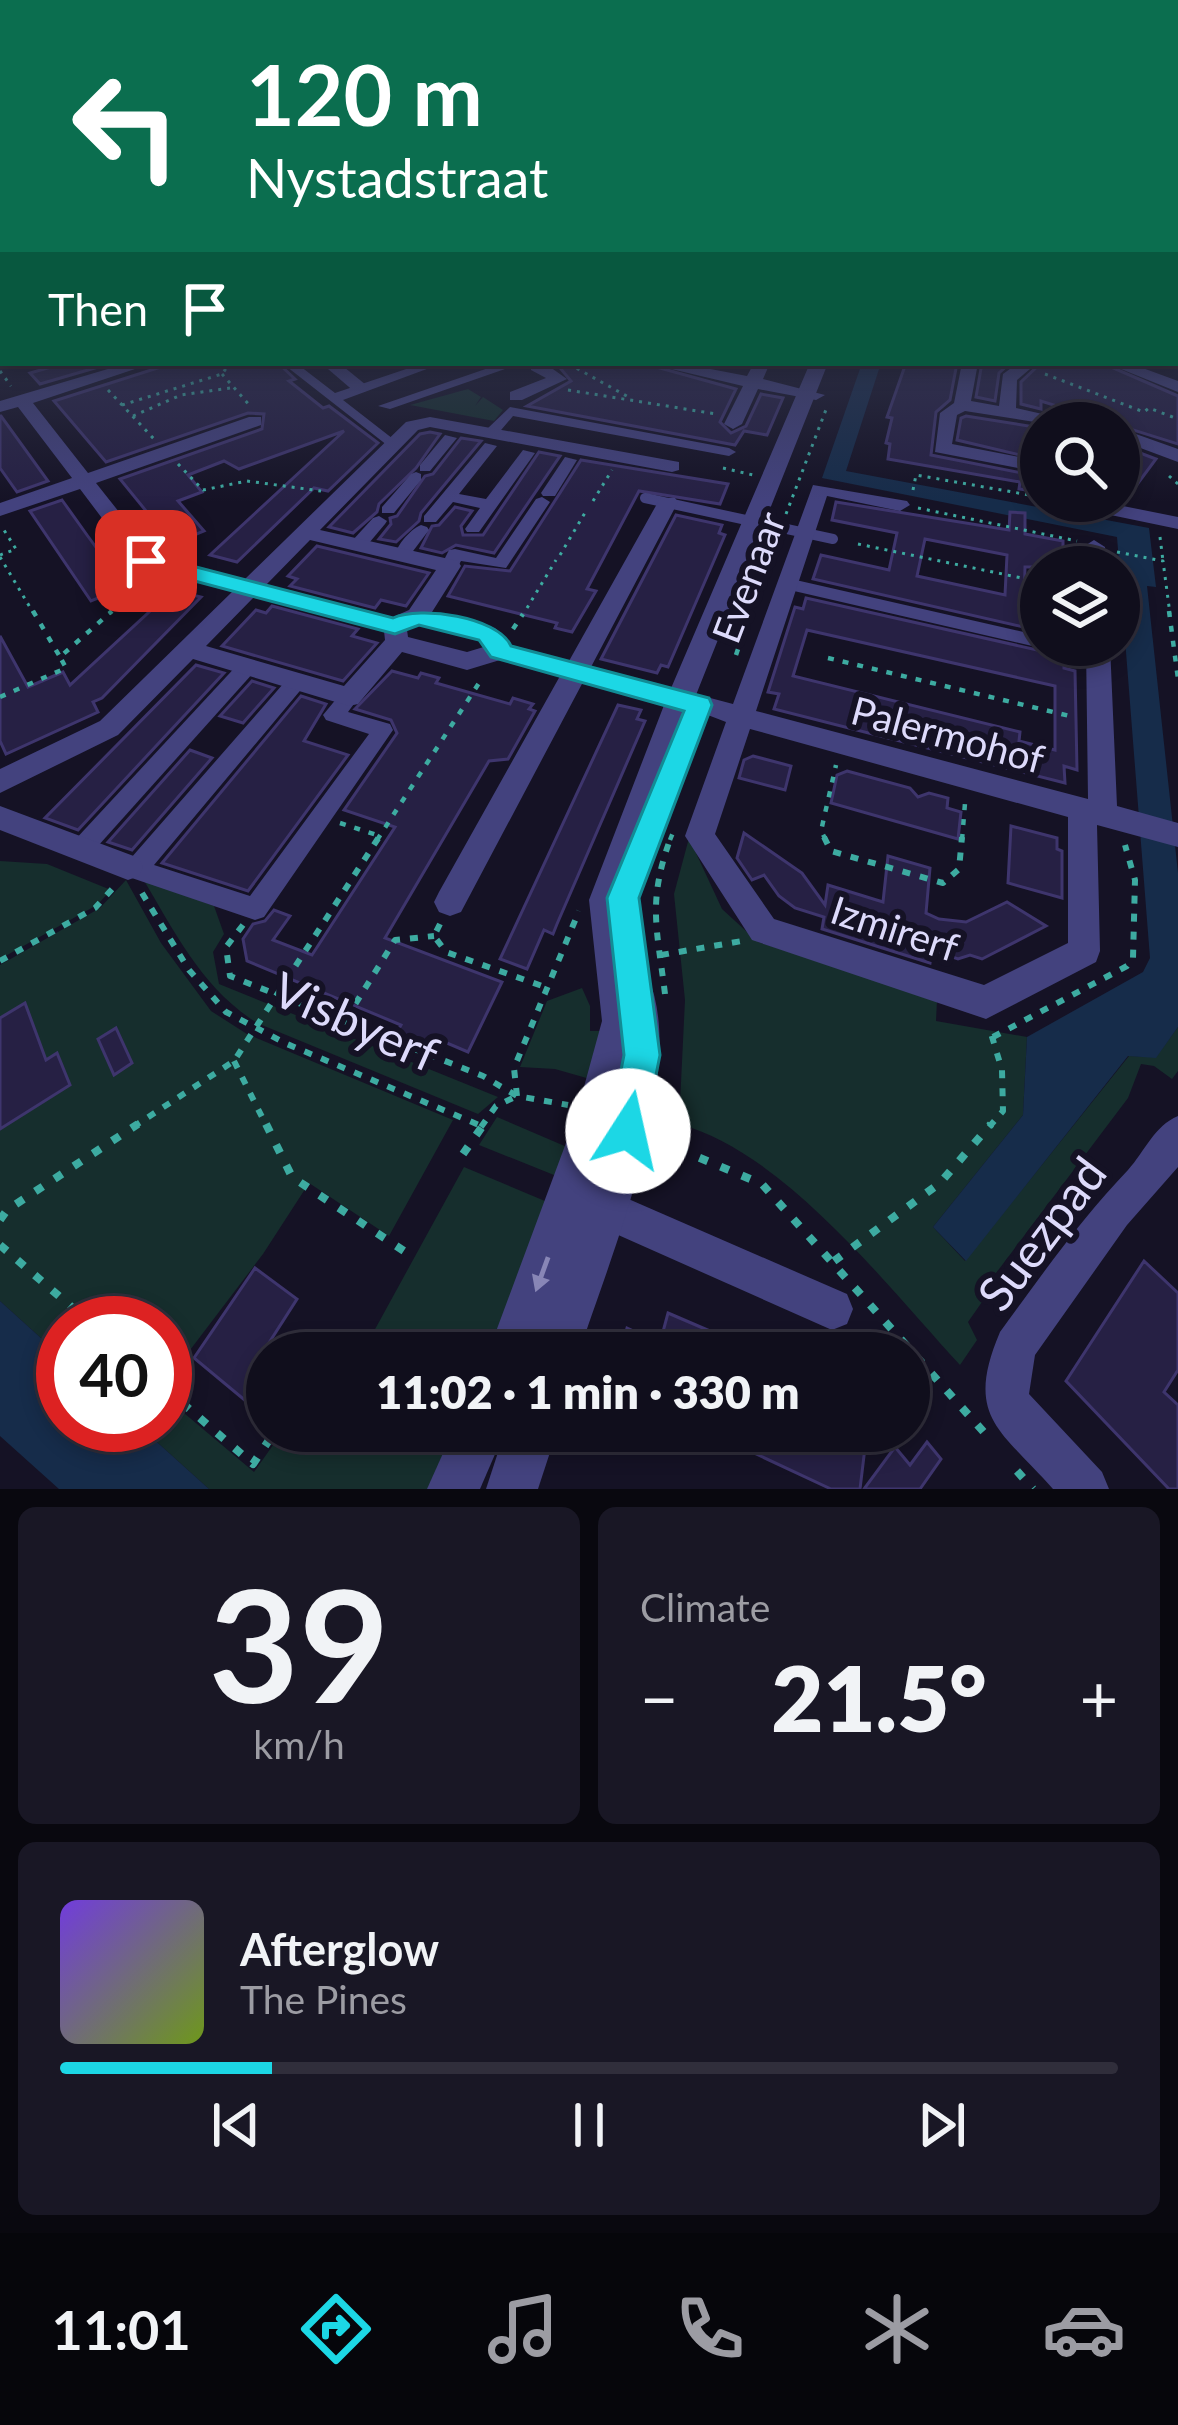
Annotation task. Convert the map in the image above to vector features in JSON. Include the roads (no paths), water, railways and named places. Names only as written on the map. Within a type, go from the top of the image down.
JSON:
[{"type":"street","points":[[86,480],[11,403],[135,366]]},
{"type":"street","points":[[291,366],[392,445]]},
{"type":"street","points":[[333,366],[362,388]]},
{"type":"street","points":[[332,399],[428,366]]},
{"type":"street","points":[[385,406],[508,366]]},
{"type":"street","points":[[401,555],[493,439],[513,403],[559,379],[539,366]]},
{"type":"street","points":[[668,366],[804,393]]},
{"type":"street","points":[[734,421],[760,366]]},
{"type":"street","name":"Evenaar","points":[[522,1332],[586,1201],[628,1131],[642,1055],[623,898],[690,703],[818,366]]},
{"type":"street","name":"Evenaar","points":[[804,393],[826,366]]},
{"type":"street","points":[[962,405],[969,366]]},
{"type":"street","points":[[1007,412],[1009,378],[1024,366]]},
{"type":"street","points":[[1123,366],[1176,384]]},
{"type":"street","points":[[513,403],[730,452]]},
{"type":"street","points":[[1020,414],[962,405],[949,413],[942,448],[1020,463]]},
{"type":"street","points":[[0,510],[255,421]]},
{"type":"street","points":[[0,782],[109,728],[412,426],[430,422],[454,433],[574,455],[672,466]]},
{"type":"street","points":[[358,545],[454,433]]},
{"type":"street","points":[[0,818],[255,909],[383,730],[333,715],[403,628],[532,447]]},
{"type":"street","points":[[1140,448],[1176,472]]},
{"type":"street","points":[[303,532],[401,555],[500,564],[574,455]]},
{"type":"street","name":"Palermohof","points":[[86,480],[146,561],[403,628],[467,661],[500,651],[743,721],[1178,835]]},
{"type":"street","name":"Evenaar","points":[[743,721],[775,646],[787,584],[820,489],[900,505]]},
{"type":"street","points":[[449,496],[490,505]]},
{"type":"street","points":[[450,902],[573,671],[656,500]]},
{"type":"street","points":[[787,584],[1020,637]]},
{"type":"street","points":[[188,650],[349,697]]},
{"type":"street","points":[[1098,666],[1103,814]]},
{"type":"street","points":[[81,849],[247,667]]},
{"type":"street","points":[[132,868],[297,681]]},
{"type":"street","name":"Izmirerf","points":[[743,721],[700,836],[764,930],[986,1001],[1084,951],[1103,814]]},
{"type":"street","name":"Suezpad","points":[[1084,1489],[1005,1401],[1015,1347],[1113,1210],[1143,1182],[1178,1135]]},
{"type":"street","points":[[586,1201],[832,1309]]},
{"type":"street","name":"Evenaar","points":[[559,1332],[586,1201]]},
{"type":"street","points":[[453,1489],[470,1452]]},
{"type":"street","points":[[512,1489],[524,1452]]},
{"type":"lane","points":[[656,500],[833,538]]},
{"type":"water","points":[[861,366],[880,366],[846,471],[1020,504],[1020,518],[822,478]]},
{"type":"water","points":[[1042,522],[1117,522],[1149,528],[1156,587],[1147,586],[1178,873],[1178,1027],[1156,1058],[1128,1056],[966,1261],[933,1227],[1023,1115],[1027,1037],[1143,972],[1150,958],[1127,666],[1140,666],[1140,546],[1118,546],[1117,537]]},
{"type":"water","points":[[0,1301],[36,1334],[36,1452],[168,1452],[209,1489],[59,1489],[0,1436]]}]
